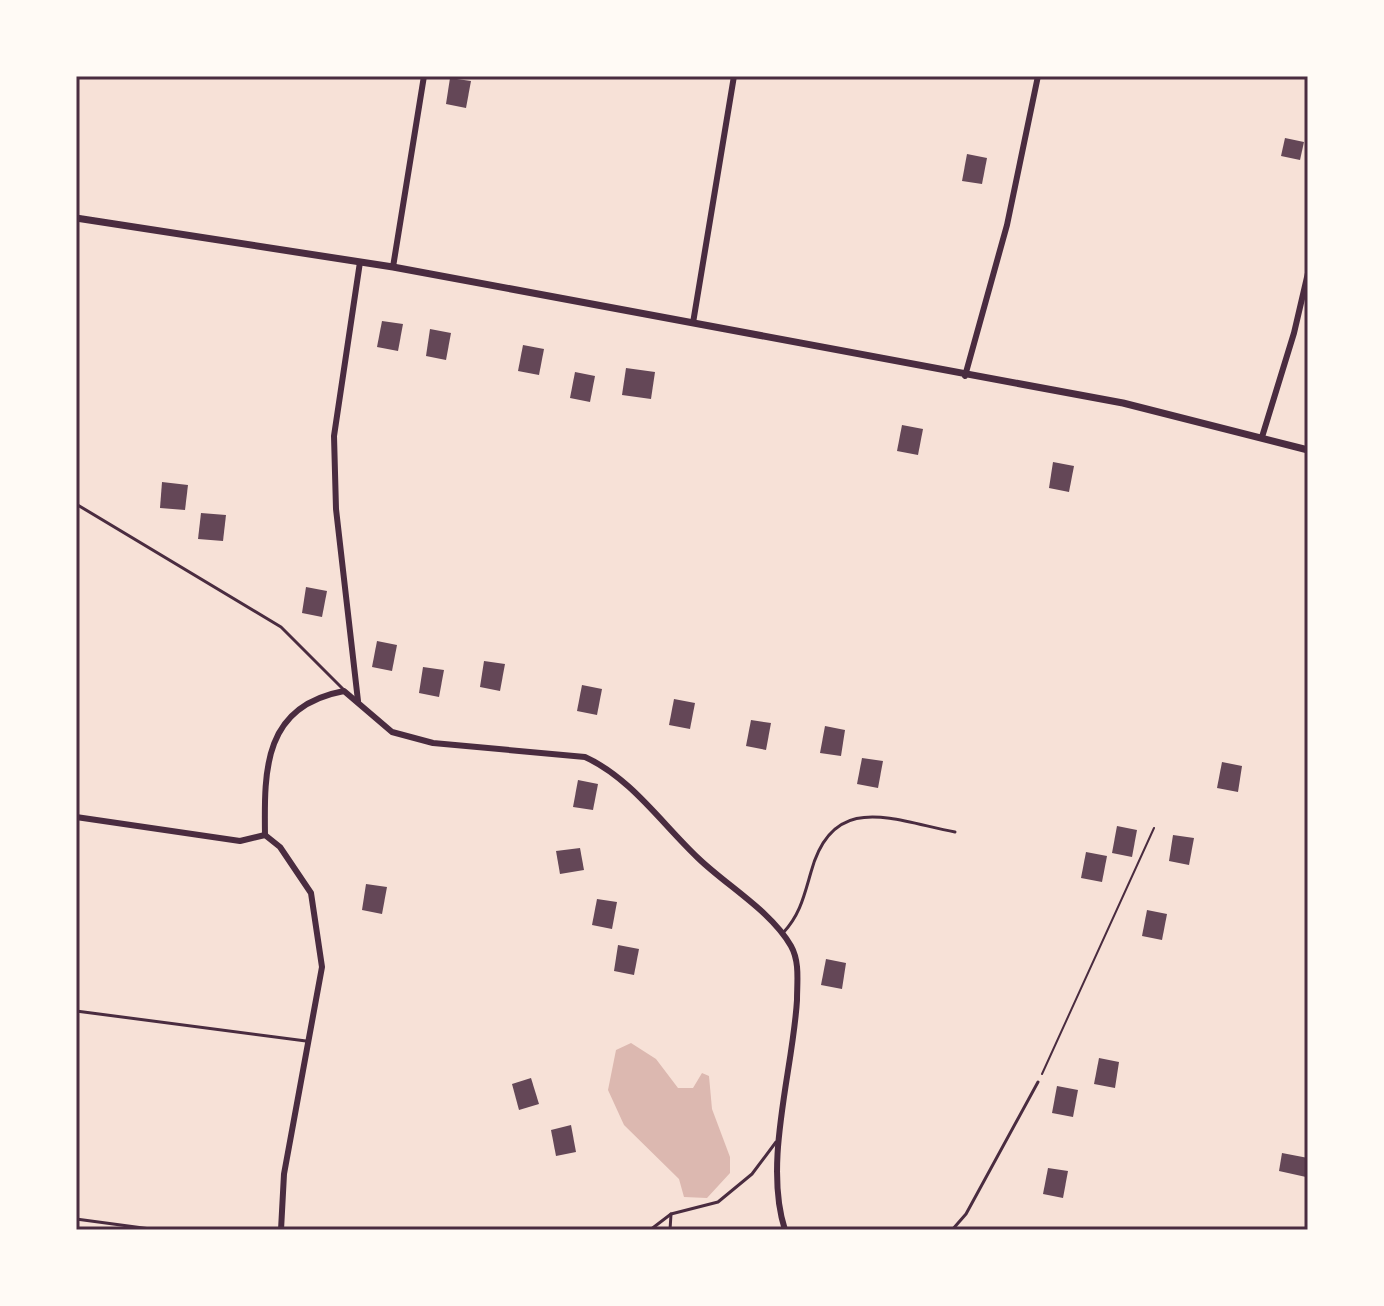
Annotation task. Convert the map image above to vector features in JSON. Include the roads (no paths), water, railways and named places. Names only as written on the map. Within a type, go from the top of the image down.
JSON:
[{"type":"street","points":[[393,267],[424,76]]},
{"type":"street","points":[[693,323],[734,76]]},
{"type":"street","points":[[965,376],[1011,210],[1038,76]]},
{"type":"street","points":[[76,218],[393,267],[1123,403],[1308,450]]},
{"type":"street","points":[[358,701],[336,509],[334,436],[360,262]]},
{"type":"street","points":[[1262,437],[1294,333],[1308,273]]},
{"type":"street","points":[[265,835],[264,781],[281,725],[305,705],[344,691],[392,732],[433,743],[585,757],[606,767],[699,858],[783,933],[793,949],[798,970],[795,1029],[779,1171],[785,1230]]},
{"type":"street","points":[[76,817],[240,841],[265,835]]},
{"type":"street","points":[[265,835],[280,847],[311,893],[322,967],[284,1174],[281,1230]]},
{"type":"lane","points":[[76,504],[281,627],[344,691]]},
{"type":"lane","points":[[783,933],[797,918],[818,844],[838,825],[867,815],[955,832]]},
{"type":"lane","points":[[76,1011],[306,1041]]},
{"type":"lane","points":[[952,1230],[966,1214],[1038,1082]]},
{"type":"lane","points":[[650,1230],[671,1214],[718,1202],[752,1174],[781,1136]]},
{"type":"lane","points":[[670,1230],[671,1214]]},
{"type":"lane","points":[[76,1219],[158,1230]]}]
